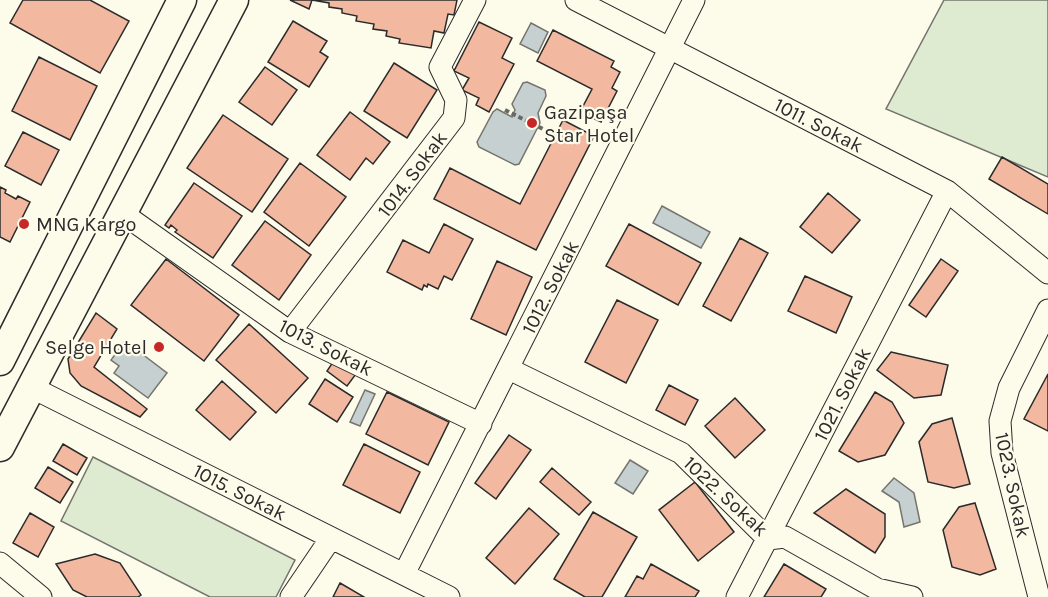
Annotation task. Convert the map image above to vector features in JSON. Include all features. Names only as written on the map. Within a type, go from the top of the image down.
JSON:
[{"type":"main road","points":[[0,361],[7,330],[182,0]]},
{"type":"main road","points":[[0,447],[234,0]]},
{"type":"street","name":"1014. Sokak","points":[[290,332],[454,118],[456,100],[440,67],[475,0]]},
{"type":"street","name":"1011. Sokak","points":[[576,0],[947,191],[1048,273]]},
{"type":"street","name":"1012. Sokak","points":[[404,574],[694,0]]},
{"type":"street","name":"1021. Sokak","points":[[736,597],[947,191]]},
{"type":"street","name":"1013. Sokak","points":[[122,213],[290,332],[481,424]]},
{"type":"street","name":"1023. Sokak","points":[[1039,597],[1002,453],[1000,421],[1009,388],[1047,314]]},
{"type":"street","name":"1022. Sokak","points":[[509,369],[681,453],[768,538],[785,537],[877,589],[912,597]]},
{"type":"street","name":"1015. Sokak","points":[[31,387],[449,597]]},
{"type":"street","points":[[291,597],[331,538]]},
{"type":"street","points":[[0,563],[40,597]]},
{"type":"path","points":[[505,110],[545,130]]},
{"type":"green space","points":[[944,0],[1048,0],[1048,177],[886,109]]},
{"type":"green space","points":[[93,457],[295,560],[276,597],[210,597],[61,521]]},
{"type":"shaded area","points":[[531,23],[548,32],[538,53],[520,44]]},
{"type":"shaded area","points":[[527,82],[545,90],[546,96],[538,113],[540,123],[519,164],[515,165],[479,147],[477,142],[493,112],[497,109],[512,117],[515,110],[512,104],[523,83]]},
{"type":"shaded area","points":[[662,206],[710,232],[701,248],[653,223]]},
{"type":"shaded area","points":[[125,341],[167,373],[148,398],[114,373],[119,366],[111,360]]},
{"type":"shaded area","points":[[365,390],[375,394],[360,426],[350,422]]},
{"type":"shaded area","points":[[630,460],[648,471],[633,494],[615,483]]},
{"type":"shaded area","points":[[894,478],[914,493],[920,522],[904,527],[899,502],[882,491]]},
{"type":"building","points":[[23,0],[90,0],[129,21],[100,73],[10,23]]},
{"type":"building","points":[[290,0],[312,0],[309,9]]},
{"type":"building","points":[[312,0],[457,0],[454,15],[448,14],[444,33],[434,31],[431,48],[399,43],[400,39],[386,36],[387,31],[373,29],[374,24],[356,21],[357,16],[342,13],[342,9],[329,7],[329,3]]},
{"type":"building","points":[[293,21],[327,41],[320,52],[328,57],[309,87],[268,62]]},
{"type":"building","points":[[479,22],[512,38],[502,58],[514,64],[489,112],[476,105],[479,98],[462,90],[469,78],[454,71]]},
{"type":"building","points":[[553,30],[614,61],[611,67],[620,72],[612,88],[617,91],[601,122],[580,112],[592,89],[537,61]]},
{"type":"building","points":[[39,57],[97,86],[70,140],[12,111]]},
{"type":"building","points":[[394,63],[437,90],[407,138],[364,111]]},
{"type":"building","points":[[265,67],[297,90],[272,125],[239,102]]},
{"type":"building","points":[[350,112],[390,142],[373,164],[366,158],[350,180],[317,155]]},
{"type":"building","points":[[223,115],[288,159],[252,212],[187,168]]},
{"type":"building","points":[[563,120],[594,136],[536,250],[434,199],[450,168],[520,204]]},
{"type":"building","points":[[23,132],[59,150],[41,185],[5,166]]},
{"type":"building","points":[[1002,157],[1048,184],[1048,214],[989,179]]},
{"type":"building","points":[[300,163],[346,197],[309,246],[264,212]]},
{"type":"building","points":[[194,183],[242,216],[213,258],[175,232],[177,230],[171,225],[169,228],[165,225]]},
{"type":"building","points":[[0,187],[16,199],[18,196],[30,202],[10,242],[0,237]]},
{"type":"building","points":[[828,193],[860,220],[832,253],[800,227]]},
{"type":"building","points":[[265,221],[311,255],[279,300],[232,265]]},
{"type":"building","points":[[444,224],[473,239],[452,280],[444,276],[438,289],[428,284],[427,287],[424,285],[422,290],[387,272],[403,240],[429,253]]},
{"type":"building","points":[[629,224],[701,263],[678,305],[606,266]]},
{"type":"building","points":[[740,238],[768,253],[731,321],[703,306]]},
{"type":"building","points":[[166,259],[239,315],[204,361],[131,305]]},
{"type":"building","points":[[941,259],[958,271],[926,317],[909,305]]},
{"type":"building","points":[[497,261],[532,277],[506,335],[471,319]]},
{"type":"building","points":[[805,276],[852,297],[836,333],[788,311]]},
{"type":"building","points":[[617,300],[658,320],[626,383],[585,362]]},
{"type":"building","points":[[96,313],[117,329],[94,367],[147,409],[140,417],[81,386],[70,373],[68,359]]},
{"type":"building","points":[[249,324],[308,378],[276,413],[216,360]]},
{"type":"building","points":[[891,352],[948,365],[941,395],[914,398],[877,370]]},
{"type":"building","points":[[335,359],[356,374],[347,386],[327,371]]},
{"type":"building","points":[[1048,374],[1048,431],[1024,419]]},
{"type":"building","points":[[325,379],[353,397],[337,422],[309,404]]},
{"type":"building","points":[[222,381],[256,412],[230,440],[196,410]]},
{"type":"building","points":[[669,385],[698,400],[685,425],[656,410]]},
{"type":"building","points":[[387,392],[449,422],[428,465],[366,434]]},
{"type":"building","points":[[875,392],[892,402],[904,423],[885,455],[858,462],[839,451]]},
{"type":"building","points":[[735,398],[765,430],[735,458],[705,426]]},
{"type":"building","points":[[952,418],[970,484],[954,488],[928,482],[919,442],[932,424]]},
{"type":"building","points":[[509,435],[531,450],[496,499],[475,483]]},
{"type":"building","points":[[63,444],[87,458],[77,475],[53,461]]},
{"type":"building","points":[[364,444],[420,472],[400,513],[343,485]]},
{"type":"building","points":[[48,467],[73,482],[60,503],[35,488]]},
{"type":"building","points":[[552,468],[591,502],[579,515],[540,482]]},
{"type":"building","points":[[695,482],[734,532],[698,561],[659,510]]},
{"type":"building","points":[[846,489],[885,514],[885,537],[875,553],[814,513]]},
{"type":"building","points":[[975,503],[996,569],[980,575],[952,567],[943,530],[959,507]]},
{"type":"building","points":[[529,508],[559,534],[515,584],[486,558]]},
{"type":"building","points":[[593,512],[637,537],[602,597],[585,597],[554,579]]},
{"type":"building","points":[[30,513],[54,527],[38,557],[13,543]]},
{"type":"building","points":[[95,554],[120,563],[141,595],[138,597],[87,597],[73,590],[56,564]]},
{"type":"building","points":[[651,564],[699,591],[695,597],[625,597],[637,576],[643,579]]},
{"type":"building","points":[[784,564],[826,589],[821,597],[764,597]]},
{"type":"building","points":[[340,583],[364,597],[333,597]]},
{"type":"place","name":"Gazipaşa Star Hotel","points":[[532,123]]},
{"type":"place","name":"MNG Kargo","points":[[24,224]]},
{"type":"place","name":"Selge Hotel","points":[[159,347]]}]
